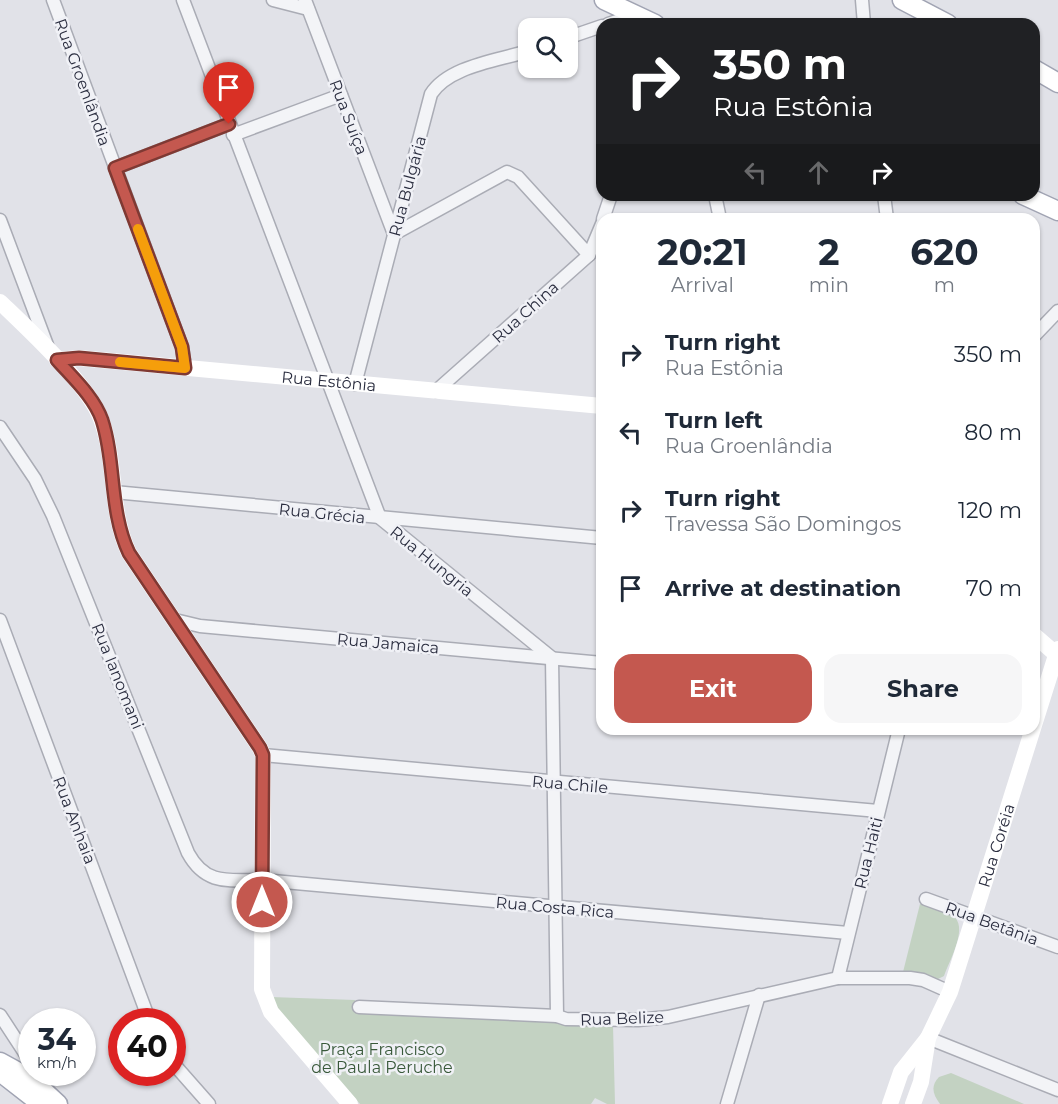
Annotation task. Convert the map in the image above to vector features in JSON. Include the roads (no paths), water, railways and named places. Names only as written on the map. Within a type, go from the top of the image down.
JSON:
[{"type":"main road","points":[[604,0],[642,18]]},
{"type":"main road","points":[[902,0],[936,18]]},
{"type":"main road","points":[[1040,72],[1058,83]]},
{"type":"main road","points":[[1036,201],[1058,211]]},
{"type":"main road","points":[[0,1062],[31,1079],[58,1104]]},
{"type":"main road","points":[[0,1072],[41,1104]]},
{"type":"street","name":"Rua Groenlândia","points":[[53,0],[182,347],[185,368]]},
{"type":"street","name":"Rua Hungria","points":[[183,0],[380,519],[552,658]]},
{"type":"street","points":[[273,0],[306,4]]},
{"type":"street","points":[[861,0],[863,18]]},
{"type":"street","name":"Rua Suíça","points":[[306,4],[394,234]]},
{"type":"street","points":[[626,18],[635,15]]},
{"type":"street","points":[[578,34],[596,28]]},
{"type":"street","name":"Rua Bulgária","points":[[355,384],[431,94],[438,84],[453,74],[518,54]]},
{"type":"street","points":[[115,168],[341,95]]},
{"type":"street","points":[[394,234],[507,172],[518,177],[589,255]]},
{"type":"street","points":[[0,220],[54,358]]},
{"type":"street","name":"Rua China","points":[[436,391],[589,255],[596,238]]},
{"type":"street","points":[[0,302],[82,387],[101,418],[126,546],[263,755],[262,989],[271,1012],[350,1104]]},
{"type":"street","points":[[1040,330],[1058,311]]},
{"type":"street","name":"Rua Estônia","points":[[54,358],[79,358],[596,405]]},
{"type":"street","name":"Rua Ianomani","points":[[0,427],[35,478],[53,516],[193,862],[211,878],[262,880]]},
{"type":"street","name":"Rua Grécia","points":[[114,492],[380,519],[596,537]]},
{"type":"street","name":"Rua Anhaia","points":[[0,620],[145,1008]]},
{"type":"street","name":"Rua Jamaica","points":[[175,620],[200,626],[596,662]]},
{"type":"street","points":[[1040,640],[1058,653]]},
{"type":"street","name":"Rua Coréia","points":[[1040,710],[1058,653]]},
{"type":"street","points":[[552,658],[557,1016]]},
{"type":"street","name":"Rua Haiti","points":[[838,978],[897,735]]},
{"type":"street","name":"Rua Coréia","points":[[890,1104],[901,1072],[928,1038],[950,992],[1032,735]]},
{"type":"street","name":"Rua Chile","points":[[263,755],[878,811]]},
{"type":"street","name":"Rua Costa Rica","points":[[262,880],[848,933]]},
{"type":"street","name":"Rua Betânia","points":[[926,899],[1058,947]]},
{"type":"street","name":"Rua Belize","points":[[359,1007],[557,1016],[566,1020],[653,1019],[838,978],[910,978],[923,980],[950,992]]},
{"type":"street","points":[[727,1104],[759,995]]},
{"type":"street","points":[[0,1015],[18,1043]]},
{"type":"street","points":[[928,1038],[1058,1090]]},
{"type":"street","name":"Rua Coréia","points":[[914,1104],[921,1082],[928,1038]]},
{"type":"street","points":[[186,1078],[209,1104]]},
{"type":"street","points":[[47,1086],[58,1104]]},
{"type":"park label","name":"Praça Francisco de Paula Peruche","points":[[382,1058]]}]
